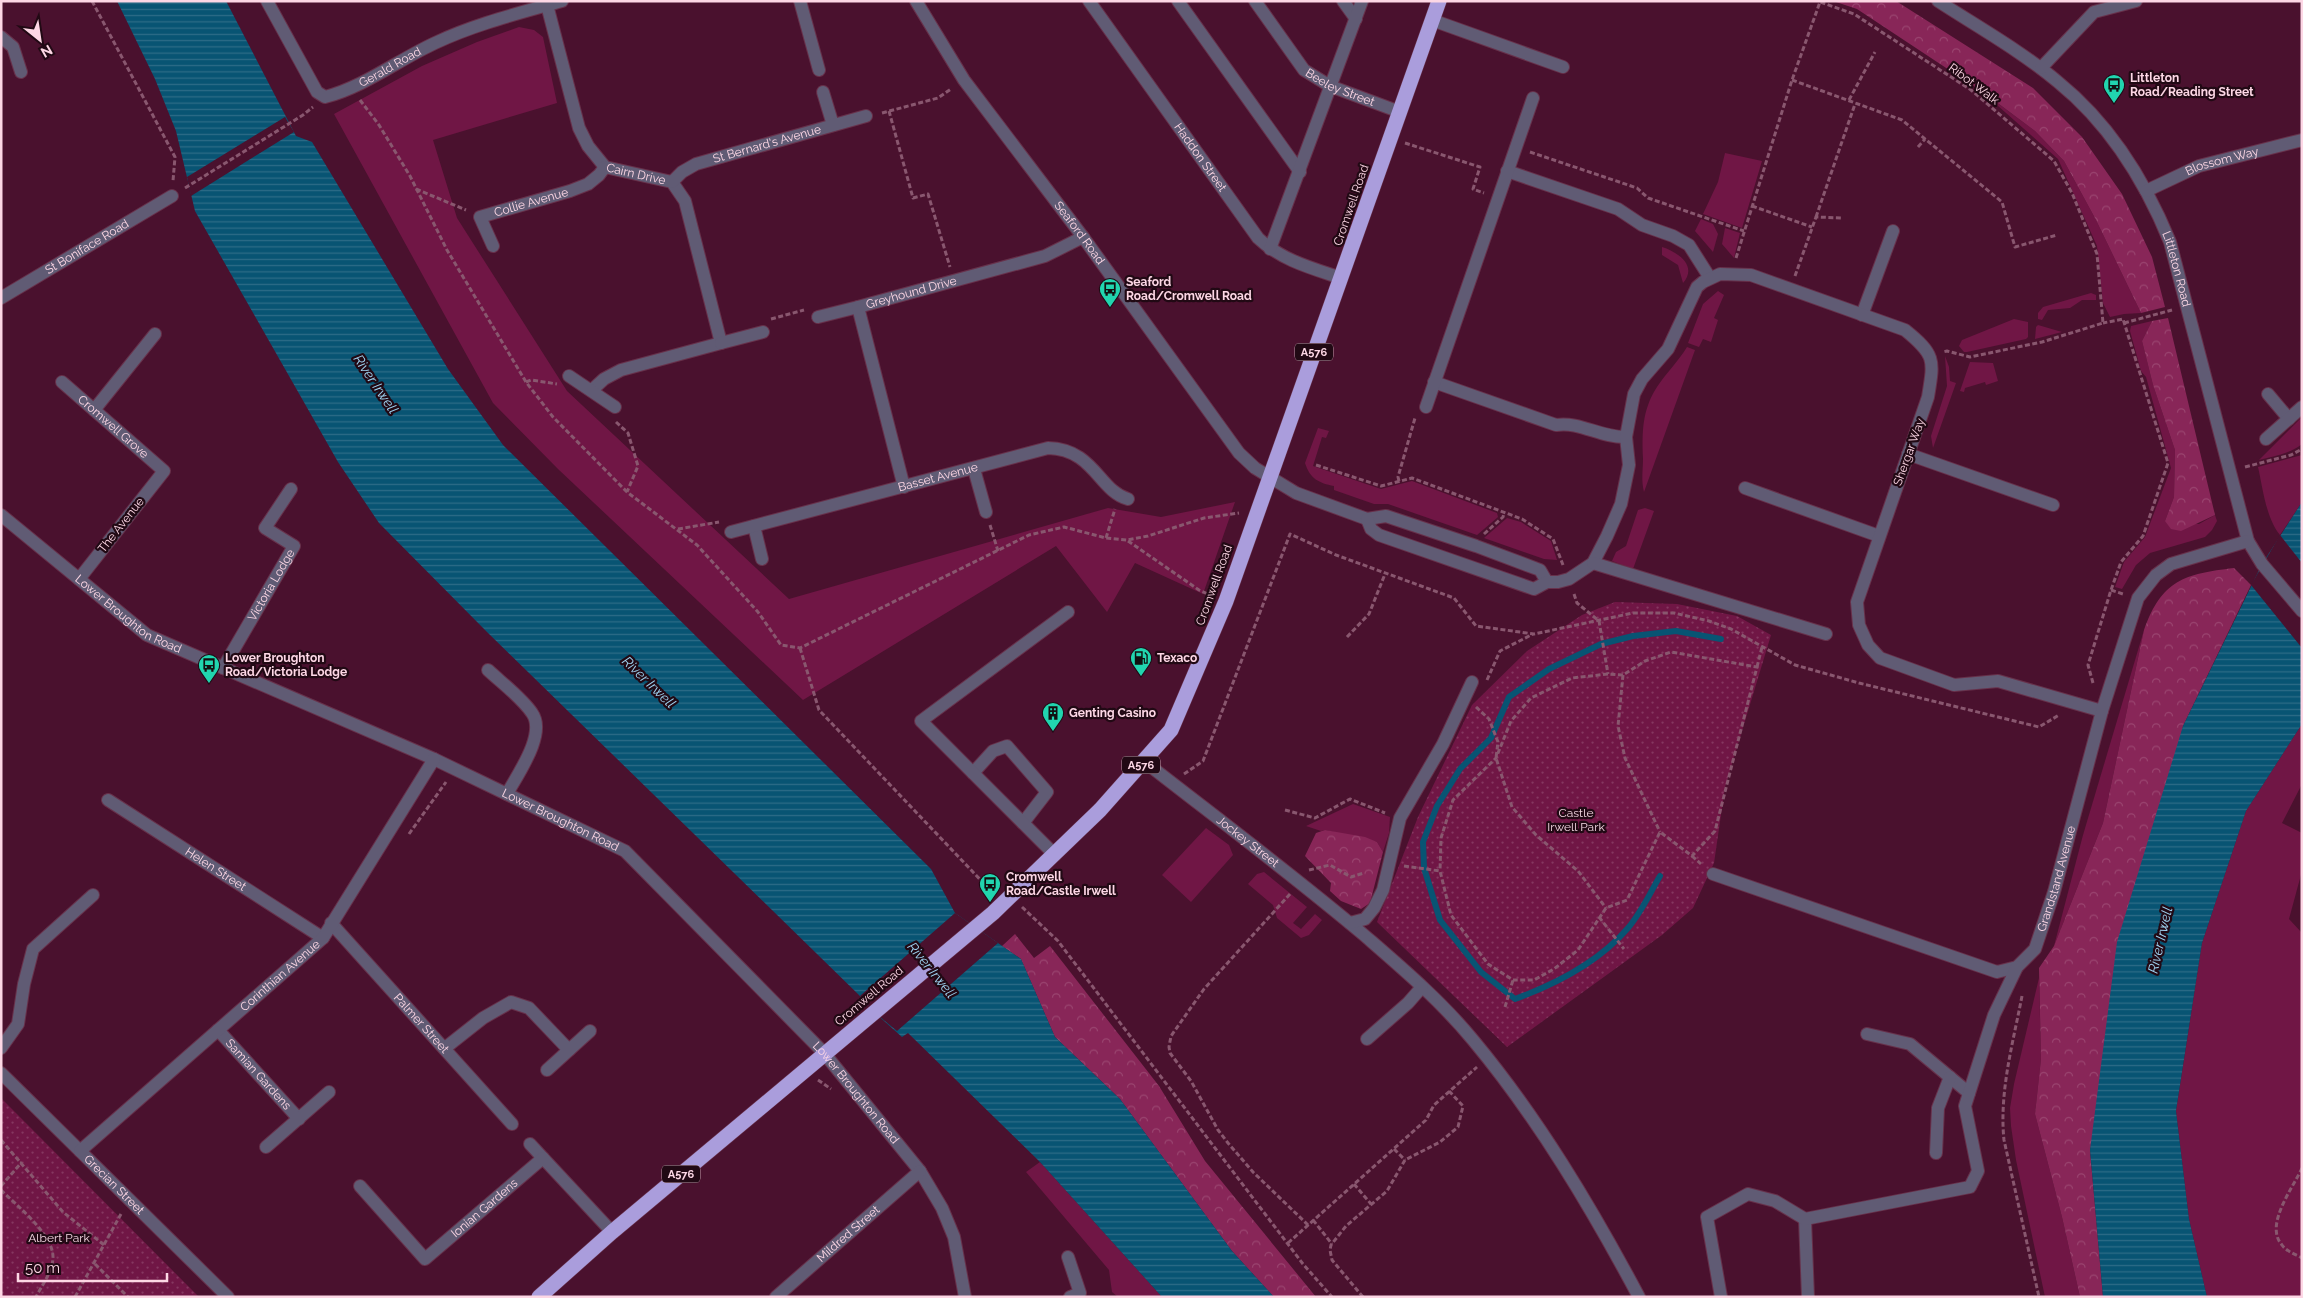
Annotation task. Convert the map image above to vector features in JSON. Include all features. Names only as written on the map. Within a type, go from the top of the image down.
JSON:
[{"type":"highway","name":"Cromwell Road","points":[[824,1053],[976,928],[1007,900],[1055,855],[1145,762],[1171,730],[1226,601],[1439,1]]},
{"type":"highway","name":"A576","points":[[539,1297],[612,1232],[824,1053]]},
{"type":"street","name":"Gerald Road","points":[[267,1],[317,92],[325,97],[351,88],[436,43],[484,24],[562,1]]},
{"type":"street","points":[[800,1],[819,70]]},
{"type":"street","name":"Seaford Road","points":[[916,1],[964,80],[1083,237],[1240,454],[1255,468],[1296,493],[1366,519]]},
{"type":"street","name":"Haddon Street","points":[[1089,1],[1258,238],[1270,249],[1287,258],[1341,278]]},
{"type":"street","points":[[1178,1],[1300,172]]},
{"type":"street","name":"Beeley Street","points":[[1255,1],[1304,70],[1330,86],[1400,112]]},
{"type":"street","points":[[1343,1],[1356,19]]},
{"type":"street","points":[[1270,249],[1362,1]]},
{"type":"street","name":"Littleton Road","points":[[1938,1],[2041,68],[2077,98],[2094,116],[2130,163],[2146,191],[2170,242],[2248,541],[2262,564],[2302,611]]},
{"type":"street","points":[[2041,68],[2091,7],[2136,1]]},
{"type":"street","name":"Cairn Drive","points":[[547,5],[579,128],[588,146],[605,167],[672,182],[685,201],[721,343]]},
{"type":"street","points":[[1432,20],[1563,67]]},
{"type":"street","points":[[1,37],[12,47],[21,72]]},
{"type":"street","points":[[824,92],[833,125]]},
{"type":"street","points":[[1426,407],[1533,98]]},
{"type":"street","name":"St Bernard's Avenue","points":[[672,182],[682,172],[696,164],[866,116]]},
{"type":"street","name":"Blossom Way","points":[[2146,191],[2199,166],[2302,140]]},
{"type":"street","name":"Collie Avenue","points":[[493,246],[480,216],[570,191],[588,184],[605,167]]},
{"type":"street","points":[[1507,171],[1618,209],[1642,225],[1673,236],[1690,246],[1710,278]]},
{"type":"street","name":"St Boniface Road","points":[[1,298],[172,196]]},
{"type":"street","points":[[1862,315],[1893,231]]},
{"type":"street","name":"Greyhound Drive","points":[[904,487],[858,307],[1045,256],[1083,237]]},
{"type":"street","points":[[1547,582],[1540,570],[1476,546],[1386,516],[1366,519],[1371,529],[1379,535],[1534,589],[1547,582],[1569,579],[1593,563],[1608,536],[1621,504],[1629,465],[1626,437],[1634,394],[1642,379],[1668,349],[1697,287],[1710,278],[1731,273],[1751,275],[1905,330],[1922,344],[1931,357]]},
{"type":"street","points":[[818,317],[858,307]]},
{"type":"street","points":[[592,390],[604,378],[621,370],[763,332]]},
{"type":"street","points":[[94,410],[155,334]]},
{"type":"street","name":"Shergar Way","points":[[1931,357],[1933,366],[1928,397],[1857,602],[1859,625],[1868,645],[1880,658],[1954,686],[1998,681],[2102,711]]},
{"type":"street","points":[[569,376],[615,407]]},
{"type":"street","name":"Cromwell Grove","points":[[62,382],[164,471]]},
{"type":"street","points":[[1434,382],[1556,425],[1568,423],[1613,437],[1626,437]]},
{"type":"street","points":[[2268,394],[2289,419]]},
{"type":"street","points":[[2266,439],[2302,407]]},
{"type":"street","name":"Basset Avenue","points":[[732,532],[1048,448],[1060,448],[1091,466],[1124,498]]},
{"type":"street","points":[[1908,454],[2053,505]]},
{"type":"street","points":[[974,469],[986,512]]},
{"type":"street","name":"The Avenue","points":[[79,579],[164,471]]},
{"type":"street","points":[[1745,488],[1879,536]]},
{"type":"street","name":"Victoria Lodge","points":[[223,668],[294,546],[264,528],[291,489]]},
{"type":"street","name":"Lower Broughton Road","points":[[1,515],[147,635],[434,759],[625,851],[824,1053],[920,1171],[942,1208],[954,1237],[965,1297]]},
{"type":"street","points":[[754,526],[762,558]]},
{"type":"street","name":"Grandstand Avenue","points":[[2017,967],[2035,950],[2054,892],[2102,711],[2138,598],[2156,575],[2172,564],[2248,541]]},
{"type":"street","points":[[1593,563],[1826,634]]},
{"type":"street","points":[[1055,855],[922,721],[1068,612]]},
{"type":"street","points":[[488,670],[533,714],[536,726],[536,735],[529,752],[507,794]]},
{"type":"street","points":[[1350,923],[1365,919],[1374,908],[1383,890],[1400,818],[1443,744],[1472,682]]},
{"type":"street","points":[[973,773],[993,751],[1007,746],[1047,792],[1023,823]]},
{"type":"street","name":"Corinthian Avenue","points":[[80,1151],[322,938],[434,759]]},
{"type":"street","name":"Jockey Street","points":[[1145,762],[1296,878],[1350,923],[1422,987],[1472,1040],[1517,1099],[1583,1198],[1639,1297]]},
{"type":"street","name":"Helen Street","points":[[108,800],[322,938]]},
{"type":"street","points":[[1713,874],[1997,972],[2017,967]]},
{"type":"street","points":[[1,1048],[18,1024],[24,984],[33,949],[93,895]]},
{"type":"street","name":"Palmer Street","points":[[331,923],[512,1124]]},
{"type":"street","points":[[1720,1297],[1707,1217],[1748,1194],[1776,1201],[1805,1219],[1970,1187],[1978,1171],[1965,1106],[1994,1015],[2017,967]]},
{"type":"street","points":[[1367,1039],[1408,1003],[1422,987]]},
{"type":"street","points":[[445,1048],[483,1018],[511,1002],[529,1008],[570,1050]]},
{"type":"street","name":"Samian Gardens","points":[[218,1030],[299,1118]]},
{"type":"street","points":[[547,1070],[590,1031]]},
{"type":"street","points":[[1867,1034],[1910,1044],[1969,1092]]},
{"type":"street","name":"Grecian Street","points":[[1,1073],[228,1297]]},
{"type":"street","points":[[1936,1153],[1938,1108],[1950,1077]]},
{"type":"street","name":"Samian Gardens","points":[[266,1147],[329,1092]]},
{"type":"street","points":[[530,1144],[612,1232]]},
{"type":"street","name":"Ionian Gardens","points":[[360,1186],[425,1259],[543,1158]]},
{"type":"street","name":"Mildred Street","points":[[776,1297],[920,1171]]},
{"type":"street","points":[[1805,1219],[1808,1297]]},
{"type":"street","points":[[1068,1257],[1080,1293],[1070,1297]]},
{"type":"path","points":[[92,1],[175,157],[172,196]]},
{"type":"path","name":"Ribot Walk","points":[[1731,273],[1792,80],[1820,2],[1854,14],[1972,90],[2054,161],[2072,193],[2097,254],[2103,324]]},
{"type":"path","points":[[1849,100],[1875,52]]},
{"type":"path","points":[[866,116],[938,98],[964,80]]},
{"type":"path","points":[[1792,80],[1902,120],[2002,202],[2015,246],[2057,235]]},
{"type":"path","points":[[1790,289],[1855,104]]},
{"type":"path","points":[[889,111],[912,198],[928,194],[954,282]]},
{"type":"path","points":[[172,196],[304,115]]},
{"type":"path","points":[[1390,138],[1480,166],[1473,189],[1498,198]]},
{"type":"path","points":[[1918,147],[1925,139]]},
{"type":"path","points":[[1516,147],[1636,188],[1648,198],[1744,231]]},
{"type":"path","points":[[416,189],[480,216]]},
{"type":"path","points":[[1752,206],[1812,227]]},
{"type":"path","points":[[1816,217],[1843,218]]},
{"type":"path","points":[[2124,323],[2188,306]]},
{"type":"path","points":[[763,332],[770,319],[810,309],[818,317]]},
{"type":"path","points":[[1931,357],[1947,351],[1970,357],[2042,342],[2123,319],[2168,463],[2143,536],[2121,562],[2088,665],[2102,711]]},
{"type":"path","points":[[526,382],[531,380],[557,384],[569,376]]},
{"type":"path","points":[[1398,481],[1401,463],[1415,417],[1426,407]]},
{"type":"path","points":[[614,421],[628,433],[638,466],[626,492]]},
{"type":"path","points":[[2229,471],[2291,455],[2302,449]]},
{"type":"path","points":[[1316,464],[1382,486],[1412,478],[1522,520],[1553,539],[1577,603],[1599,621],[1600,638],[1608,674]]},
{"type":"path","points":[[1106,538],[1124,498]]},
{"type":"path","points":[[1258,510],[1204,518],[1148,536],[1127,540],[1106,538],[1064,527],[1029,535],[800,648],[819,710],[1007,900],[1058,941],[1288,1243],[1332,1297]]},
{"type":"path","points":[[986,512],[998,551]]},
{"type":"path","points":[[1476,546],[1480,538],[1503,517],[1504,513]]},
{"type":"path","points":[[678,529],[720,522],[732,532]]},
{"type":"path","points":[[1171,782],[1204,760],[1290,534],[1385,574],[1454,598],[1476,626],[1534,634],[1633,613],[1674,612],[1731,629],[1795,666],[2039,727],[2076,704]]},
{"type":"path","points":[[1127,540],[1199,590],[1226,601]]},
{"type":"path","points":[[1347,637],[1369,614],[1385,574]]},
{"type":"path","points":[[1623,675],[1618,726],[1625,758],[1660,832],[1692,856],[1715,831],[1762,647]]},
{"type":"path","points":[[1660,832],[1627,900],[1606,908],[1578,950],[1554,969],[1534,980],[1513,980],[1488,964],[1452,915],[1440,871],[1441,838],[1453,800],[1496,758],[1511,721],[1531,698],[1572,678],[1608,674],[1623,675],[1645,661],[1671,652],[1757,668]]},
{"type":"path","points":[[1476,707],[1489,719],[1498,742],[1496,758],[1512,807],[1536,834],[1578,871],[1606,908]]},
{"type":"path","points":[[1285,810],[1315,818],[1350,799],[1400,818]]},
{"type":"path","points":[[1308,1225],[1253,1172],[1228,1143],[1218,1130],[1191,1081],[1170,1053],[1169,1047],[1171,1036],[1204,989],[1296,878],[1330,864],[1351,877],[1364,873]]},
{"type":"path","points":[[1418,868],[1440,871]]},
{"type":"path","points":[[1599,917],[1609,927],[1624,949]]},
{"type":"path","points":[[1505,1007],[1513,980]]},
{"type":"path","points":[[2022,994],[2003,1098],[2002,1118],[2004,1140],[2039,1297]]},
{"type":"path","points":[[1288,1243],[1426,1120],[1434,1105],[1487,1059]]},
{"type":"path","points":[[816,1079],[839,1095]]},
{"type":"path","points":[[1362,1297],[1332,1260],[1330,1250],[1332,1244],[1346,1226],[1390,1187],[1405,1160],[1440,1142],[1460,1124],[1463,1106],[1449,1091]]},
{"type":"path","points":[[1,1140],[22,1162],[63,1212],[104,1245]]},
{"type":"path","points":[[1394,1149],[1405,1160]]},
{"type":"path","points":[[1,1186],[22,1162]]},
{"type":"path","points":[[2302,1168],[2286,1199],[2276,1226],[2276,1236],[2286,1250],[2302,1258]]},
{"type":"path","points":[[1354,1184],[1371,1204]]},
{"type":"path","points":[[1,1190],[38,1227],[52,1249],[51,1267],[36,1297]]},
{"type":"path","points":[[75,1297],[95,1264],[119,1216],[132,1202]]},
{"type":"path","points":[[1313,1220],[1332,1244]]},
{"type":"path","points":[[95,1264],[128,1297]]},
{"type":"green space","points":[[1833,1],[1896,1],[2033,88],[2082,137],[2122,194],[2152,257],[2165,307],[2141,313],[2096,220],[2064,161],[2035,131],[1987,95],[1857,9]]},
{"type":"green space","points":[[519,27],[534,30],[543,37],[557,103],[433,140],[457,218],[567,391],[789,599],[1108,508],[1161,517],[1235,502],[1203,594],[1135,563],[1107,612],[1056,546],[803,700],[558,469],[493,403],[334,114],[422,66],[477,42]]},
{"type":"green space","points":[[1980,90],[2035,131],[2064,161],[2096,220],[2141,313],[2110,317],[2103,303],[2097,246],[2058,159]]},
{"type":"green space","points":[[1725,153],[1762,161],[1742,228],[1703,214],[1718,182]]},
{"type":"green space","points":[[1701,219],[1713,224],[1718,234],[1713,252],[1695,231]]},
{"type":"green space","points":[[1725,228],[1740,233],[1734,258],[1722,244]]},
{"type":"green space","points":[[1662,247],[1680,256],[1687,265],[1687,277],[1683,283],[1678,265],[1662,255]]},
{"type":"green space","points":[[1718,291],[1724,295],[1714,318],[1718,320],[1711,342],[1703,339],[1699,347],[1688,343],[1703,304]]},
{"type":"green space","points":[[2091,293],[2096,295],[2096,300],[2082,300],[2070,308],[2048,310],[2042,320],[2038,319],[2038,313],[2043,307]]},
{"type":"green space","points":[[2168,318],[2215,515],[2181,531],[2171,529],[2165,521],[2174,497],[2175,450],[2153,385],[2142,341],[2152,321]]},
{"type":"green space","points":[[2014,319],[2028,322],[2028,337],[2026,339],[1967,352],[1964,352],[1959,346],[1962,340]]},
{"type":"green space","points":[[2152,321],[2142,341],[2153,385],[2175,450],[2174,497],[2165,521],[2199,524],[2215,515],[2217,521],[2205,537],[2150,553],[2136,565],[2122,589],[2115,587],[2124,562],[2145,537],[2171,468],[2146,377],[2141,371],[2130,331],[2131,326]]},
{"type":"green space","points":[[2038,325],[2062,332],[2035,339],[2036,327]]},
{"type":"green space","points":[[1687,347],[1695,350],[1644,492],[1642,479],[1643,439],[1644,421],[1648,404],[1657,387]]},
{"type":"green space","points":[[1945,356],[1949,367],[1950,381],[1956,383],[1933,448],[1931,436],[1947,386]]},
{"type":"green space","points":[[1970,362],[1993,363],[1998,381],[1986,385],[1985,382],[1965,388],[1964,392],[1960,391]]},
{"type":"green space","points":[[2302,417],[2302,444],[2287,452],[2259,460]]},
{"type":"green space","points":[[1318,428],[1329,431],[1326,438],[1322,437],[1313,466],[1381,489],[1412,481],[1497,513],[1498,517],[1477,535],[1388,504],[1374,504],[1334,490],[1334,486],[1320,482],[1312,477],[1305,463]]},
{"type":"green space","points":[[2302,455],[2302,502],[2280,535],[2268,512],[2258,467]]},
{"type":"green space","points":[[1645,508],[1654,511],[1633,569],[1612,561],[1616,552],[1626,546],[1638,510]]},
{"type":"green space","points":[[1507,518],[1521,522],[1551,541],[1557,560],[1544,559],[1484,538]]},
{"type":"green space","points":[[2234,568],[2251,585],[2183,726],[2090,1150],[2103,1297],[2080,1297],[2062,1217],[2035,1114],[2041,1059],[2039,968],[2054,946],[2103,823],[2144,630],[2151,613],[2167,590],[2177,582],[2201,573]]},
{"type":"green space","name":"Castle Irwell Park","points":[[1615,602],[1677,604],[1737,616],[1771,635],[1725,787],[1714,863],[1693,908],[1662,935],[1507,1047],[1377,922],[1418,817],[1472,705],[1527,651],[1582,615]]},
{"type":"green space","points":[[2144,630],[2103,823],[2054,946],[2083,835]]},
{"type":"green space","points":[[2302,724],[2302,784],[2282,823],[2302,833],[2302,871],[2289,919],[2302,933],[2302,1297],[2207,1297],[2189,1219],[2176,1111],[2202,943],[2246,811]]},
{"type":"green space","points":[[1353,804],[1390,817],[1389,833],[1383,852],[1377,842],[1325,830],[1321,831],[1306,826]]},
{"type":"green space","points":[[1206,828],[1229,845],[1233,855],[1191,902],[1162,875]]},
{"type":"green space","points":[[1325,830],[1365,837],[1377,842],[1383,852],[1370,903],[1361,909],[1341,901],[1330,891],[1331,883],[1305,856],[1316,833]]},
{"type":"green space","points":[[1264,872],[1307,907],[1293,923],[1301,929],[1315,914],[1322,920],[1309,935],[1301,938],[1277,918],[1273,905],[1248,884],[1257,874]]},
{"type":"green space","points":[[1015,934],[1034,958],[1050,946],[1159,1086],[1205,1161],[1316,1297],[1274,1297],[1232,1251],[1120,1099],[1055,1037],[1021,959],[1002,946]]},
{"type":"green space","points":[[2039,978],[2041,1059],[2035,1114],[2062,1217],[2080,1297],[2045,1297],[2016,1160],[2011,1126],[2010,1108],[2014,1084]]},
{"type":"green space","name":"Albert Park","points":[[1,1098],[199,1297],[1,1297]]},
{"type":"green space","points":[[1040,1162],[1162,1297],[1118,1297],[1112,1292],[1109,1270],[1026,1172]]},
{"type":"water","name":"River Irwell","points":[[117,1],[226,1],[296,136],[312,142],[448,369],[503,445],[931,869],[955,913],[1021,959],[1055,1037],[1120,1099],[1232,1251],[1274,1297],[1162,1297],[1040,1162],[908,1033],[902,1037],[874,1012],[860,996],[487,632],[379,523],[338,462],[195,211],[176,131],[155,79]]},
{"type":"water","name":"River Irwell","points":[[2302,502],[2302,724],[2246,811],[2202,943],[2176,1111],[2189,1219],[2207,1297],[2103,1297],[2090,1150],[2117,942],[2183,726],[2262,564]]},
{"type":"pier","points":[[285,117],[294,132],[191,196],[187,177]]},
{"type":"pier","points":[[2280,535],[2302,563],[2302,648],[2251,585]]},
{"type":"pier","points":[[955,913],[998,943],[897,1031],[874,1012],[860,996]]},
{"type":"waterway","points":[[1660,876],[1633,922],[1604,951],[1576,971],[1515,999],[1481,972],[1440,920],[1424,868],[1423,842],[1437,806],[1460,769],[1491,738],[1509,697],[1549,669],[1601,644],[1633,636],[1676,631],[1721,639]]},
{"type":"place","name":"Littleton Road/Reading Street","points":[[2114,104]]},
{"type":"place","name":"Seaford Road/Cromwell Road","points":[[1110,308]]},
{"type":"place","name":"Texaco","points":[[1141,677]]},
{"type":"place","name":"Lower Broughton Road/Victoria Lodge","points":[[209,684]]},
{"type":"place","name":"Genting Casino","points":[[1053,732]]},
{"type":"place","name":"Cromwell Road/Castle Irwell","points":[[990,903]]}]
